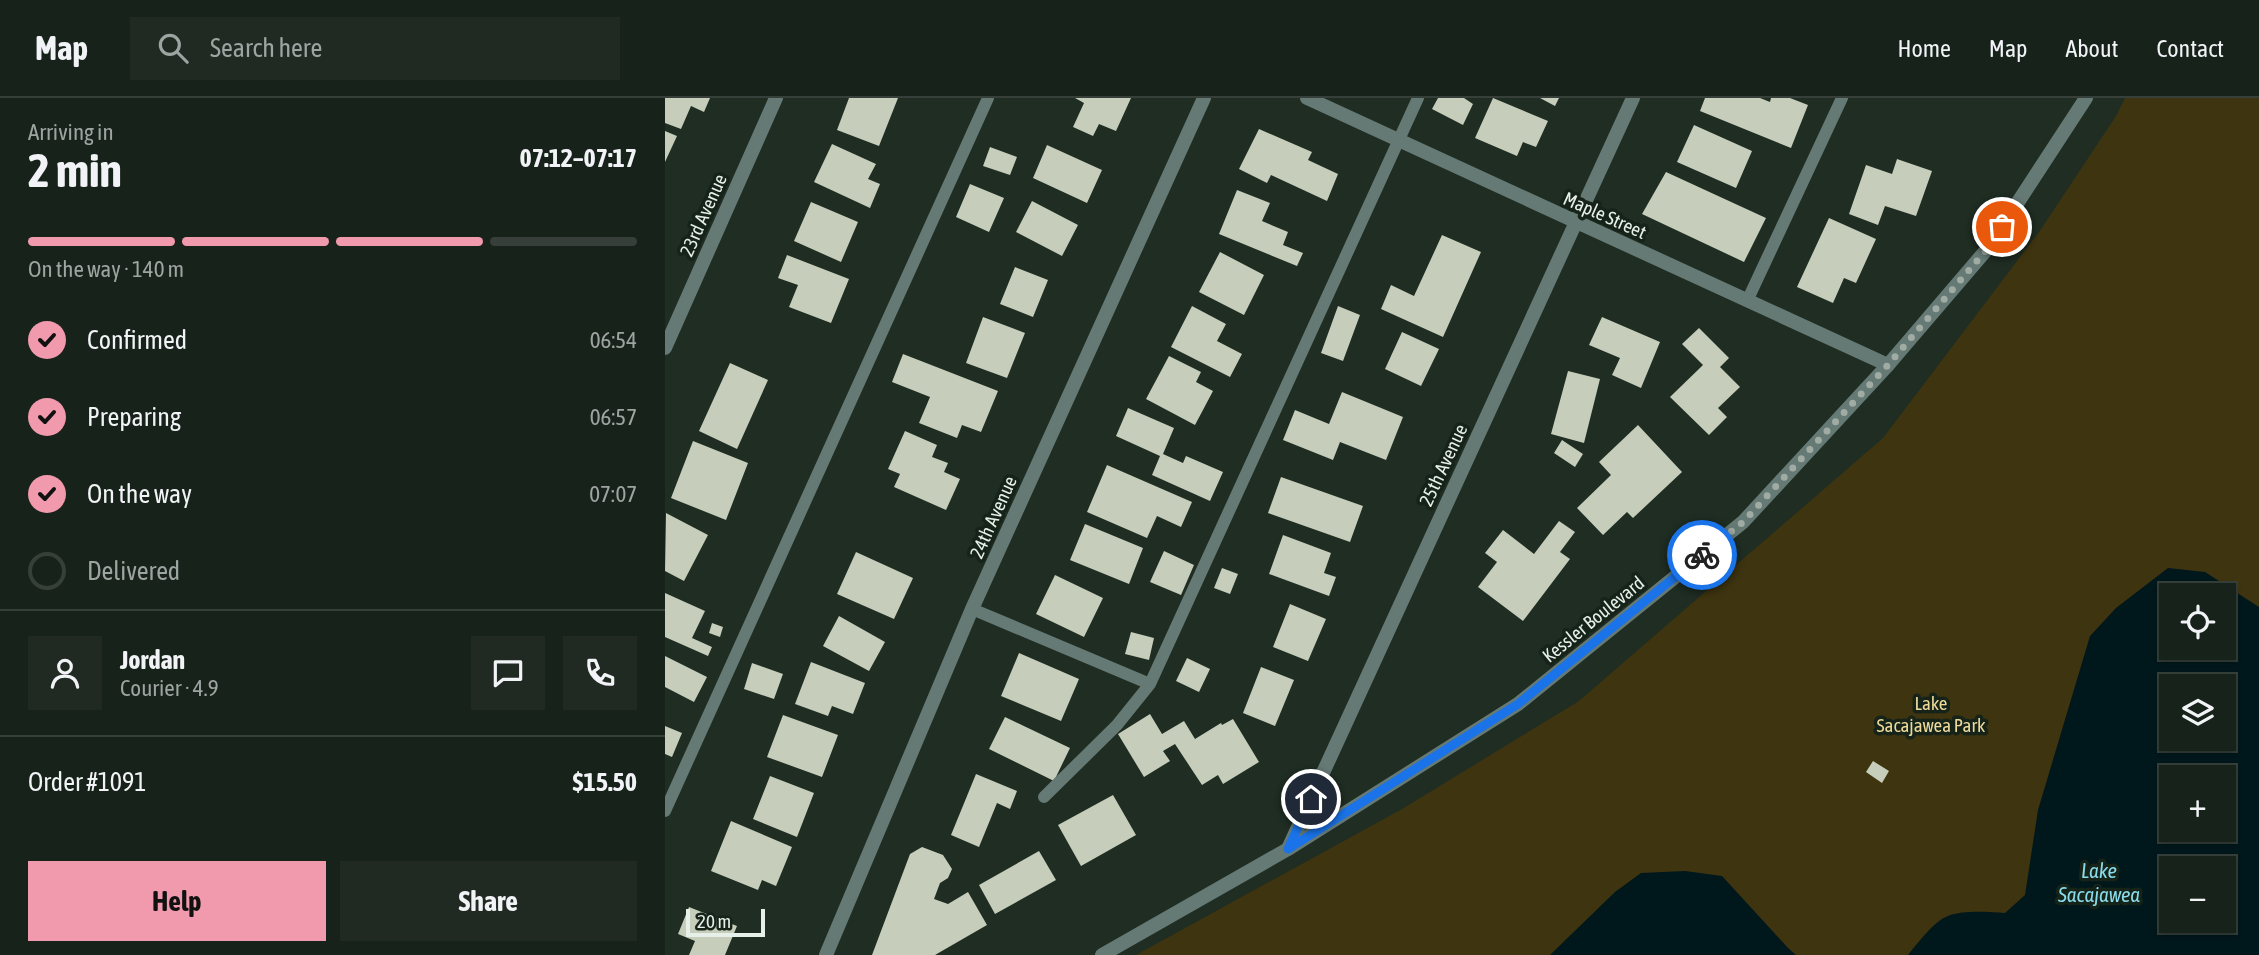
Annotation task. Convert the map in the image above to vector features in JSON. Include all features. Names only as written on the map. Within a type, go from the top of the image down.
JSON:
[{"type":"street","name":"23rd Avenue","points":[[665,348],[776,98]]},
{"type":"street","name":"24th Avenue","points":[[826,955],[972,609],[1204,98]]},
{"type":"street","name":"Maple Street","points":[[1307,98],[1888,365]]},
{"type":"street","name":"25th Avenue","points":[[1288,849],[1633,98]]},
{"type":"street","name":"Kessler Boulevard","points":[[1102,955],[1288,849],[1518,704],[1743,522],[1888,365],[1988,248],[2086,98]]},
{"type":"lane","points":[[665,811],[988,98]]},
{"type":"lane","points":[[1044,797],[1117,725],[1150,684],[1418,98]]},
{"type":"lane","points":[[1748,299],[1842,98]]},
{"type":"lane","points":[[972,609],[1150,684]]},
{"type":"green space","name":"Lake Sacajawea Park","points":[[2125,98],[2259,98],[2259,955],[1136,955],[1402,809],[1579,701],[1883,438],[2039,232],[2116,116]]},
{"type":"water","name":"Lake Sacajawea","points":[[2168,568],[2205,572],[2222,583],[2159,583],[2159,660],[2236,660],[2236,592],[2259,607],[2259,955],[1908,955],[1943,919],[1968,912],[2005,913],[2025,895],[2038,810],[2090,636],[2116,608]]},
{"type":"water","points":[[1685,871],[1722,876],[1796,955],[1550,955],[1615,892],[1641,873]]},
{"type":"building","points":[[665,98],[710,98],[704,112],[691,106],[681,129],[665,123]]},
{"type":"building","points":[[849,98],[898,98],[879,146],[837,130]]},
{"type":"building","points":[[1075,98],[1131,98],[1116,131],[1099,124],[1093,136],[1073,127],[1084,103]]},
{"type":"building","points":[[1438,98],[1464,98],[1473,104],[1463,125],[1432,109]]},
{"type":"building","points":[[1493,98],[1548,121],[1536,147],[1523,142],[1517,156],[1475,138]]},
{"type":"building","points":[[1540,98],[1559,98],[1555,106]]},
{"type":"building","points":[[1705,98],[1760,98],[1770,102],[1771,98],[1790,98],[1808,105],[1791,148],[1700,111]]},
{"type":"building","points":[[1694,125],[1752,151],[1736,188],[1677,162]]},
{"type":"building","points":[[1259,129],[1312,152],[1308,160],[1338,174],[1327,201],[1271,175],[1267,183],[1239,169]]},
{"type":"building","points":[[665,131],[677,136],[665,162]]},
{"type":"building","points":[[832,144],[876,164],[868,179],[880,184],[870,208],[814,182]]},
{"type":"building","points":[[1047,145],[1102,170],[1087,203],[1033,178]]},
{"type":"building","points":[[990,147],[1017,157],[1010,175],[983,166]]},
{"type":"building","points":[[1897,159],[1932,171],[1916,216],[1885,206],[1878,225],[1849,214],[1866,165],[1892,174]]},
{"type":"building","points":[[1666,172],[1766,218],[1744,262],[1642,214]]},
{"type":"building","points":[[970,184],[1004,198],[989,232],[956,217]]},
{"type":"building","points":[[1237,190],[1270,203],[1262,221],[1288,232],[1283,245],[1303,253],[1297,266],[1219,234]]},
{"type":"building","points":[[1032,201],[1078,225],[1062,256],[1016,232]]},
{"type":"building","points":[[811,202],[858,222],[841,262],[794,241]]},
{"type":"building","points":[[1829,218],[1876,239],[1856,283],[1844,278],[1833,303],[1797,287]]},
{"type":"building","points":[[1442,235],[1481,252],[1443,337],[1381,309],[1391,285],[1414,296]]},
{"type":"building","points":[[1220,252],[1264,275],[1244,315],[1199,292]]},
{"type":"building","points":[[787,255],[849,279],[831,323],[789,307],[798,285],[778,278]]},
{"type":"building","points":[[1015,267],[1048,280],[1033,317],[1000,304]]},
{"type":"building","points":[[1192,306],[1226,324],[1217,341],[1242,354],[1230,377],[1171,347]]},
{"type":"building","points":[[1338,306],[1360,315],[1343,361],[1321,353]]},
{"type":"building","points":[[983,317],[1025,333],[1007,378],[966,363]]},
{"type":"building","points":[[1602,317],[1660,342],[1641,388],[1612,375],[1620,358],[1589,345]]},
{"type":"building","points":[[1699,328],[1729,358],[1720,367],[1740,387],[1718,408],[1727,417],[1709,435],[1670,397],[1703,365],[1682,344]]},
{"type":"building","points":[[1402,332],[1439,349],[1421,386],[1385,369]]},
{"type":"building","points":[[903,354],[998,391],[981,432],[962,425],[957,438],[919,423],[930,397],[892,382]]},
{"type":"building","points":[[1169,356],[1201,372],[1196,382],[1213,391],[1195,425],[1146,399]]},
{"type":"building","points":[[730,363],[768,380],[737,449],[699,431]]},
{"type":"building","points":[[1568,371],[1600,379],[1584,443],[1551,434]]},
{"type":"building","points":[[1342,392],[1403,417],[1386,460],[1340,442],[1333,460],[1283,440],[1295,410],[1329,424]]},
{"type":"building","points":[[1128,408],[1174,428],[1163,454],[1183,463],[1186,456],[1223,472],[1210,501],[1152,475],[1160,456],[1116,436]]},
{"type":"building","points":[[1638,425],[1682,472],[1633,518],[1627,512],[1603,535],[1577,508],[1611,475],[1599,462]]},
{"type":"building","points":[[905,431],[937,445],[932,457],[948,463],[944,472],[960,479],[946,510],[894,487],[900,474],[888,469]]},
{"type":"building","points":[[1562,440],[1583,454],[1575,467],[1554,453]]},
{"type":"building","points":[[693,441],[748,463],[726,520],[671,498]]},
{"type":"building","points":[[1107,465],[1192,502],[1181,527],[1157,516],[1147,538],[1087,512]]},
{"type":"building","points":[[1281,477],[1363,506],[1350,542],[1268,513]]},
{"type":"building","points":[[666,513],[708,535],[684,581],[665,571]]},
{"type":"building","points":[[1559,521],[1575,532],[1560,552],[1570,559],[1523,621],[1478,587],[1497,562],[1485,553],[1503,530],[1534,554]]},
{"type":"building","points":[[1085,524],[1143,548],[1129,584],[1070,560]]},
{"type":"building","points":[[1283,535],[1331,553],[1324,573],[1336,577],[1329,596],[1269,574]]},
{"type":"building","points":[[1164,551],[1194,565],[1181,595],[1150,582]]},
{"type":"building","points":[[856,552],[913,578],[894,619],[837,594]]},
{"type":"building","points":[[1222,568],[1238,574],[1230,594],[1214,588]]},
{"type":"building","points":[[1055,575],[1103,598],[1084,637],[1036,614]]},
{"type":"building","points":[[665,593],[705,611],[692,638],[712,647],[708,656],[665,637]]},
{"type":"building","points":[[1290,604],[1326,619],[1308,661],[1273,647]]},
{"type":"building","points":[[839,616],[885,642],[869,671],[823,646]]},
{"type":"building","points":[[712,623],[723,627],[720,637],[709,633]]},
{"type":"building","points":[[1131,632],[1154,638],[1149,660],[1125,654]]},
{"type":"building","points":[[1019,653],[1079,679],[1061,721],[1001,696]]},
{"type":"building","points":[[665,656],[707,677],[694,702],[665,687]]},
{"type":"building","points":[[1187,658],[1210,669],[1199,692],[1176,681]]},
{"type":"building","points":[[811,662],[865,683],[853,714],[832,706],[828,716],[795,704]]},
{"type":"building","points":[[752,663],[783,674],[774,699],[744,689]]},
{"type":"building","points":[[1261,667],[1294,680],[1275,726],[1243,713]]},
{"type":"building","points":[[1150,714],[1162,734],[1184,721],[1195,739],[1233,719],[1259,762],[1223,784],[1218,775],[1202,785],[1175,744],[1163,751],[1170,761],[1144,777],[1118,734]]},
{"type":"building","points":[[783,715],[838,735],[822,777],[767,757]]},
{"type":"building","points":[[1005,717],[1070,748],[1054,781],[989,749]]},
{"type":"building","points":[[665,726],[682,733],[672,757],[665,754]]},
{"type":"building","points":[[1873,761],[1889,771],[1882,783],[1866,772]]},
{"type":"building","points":[[976,774],[1017,791],[1010,809],[997,803],[979,847],[951,835]]},
{"type":"building","points":[[770,776],[814,793],[797,837],[753,819]]},
{"type":"building","points":[[1113,795],[1136,835],[1081,866],[1058,825]]},
{"type":"building","points":[[731,821],[792,847],[776,886],[762,880],[758,890],[711,871]]},
{"type":"building","points":[[922,847],[943,855],[952,869],[948,878],[940,883],[934,899],[948,904],[968,892],[987,925],[935,955],[872,955],[910,854]]},
{"type":"building","points":[[1039,851],[1056,880],[995,914],[979,885]]},
{"type":"building","points":[[689,907],[737,926],[725,955],[689,955],[695,941],[678,934]]},
{"type":"way so far","points":[[1702,555],[1743,522],[1888,365],[1988,248],[2002,227]]},
{"type":"route","points":[[1311,799],[1288,849],[1518,704],[1702,555]]}]
